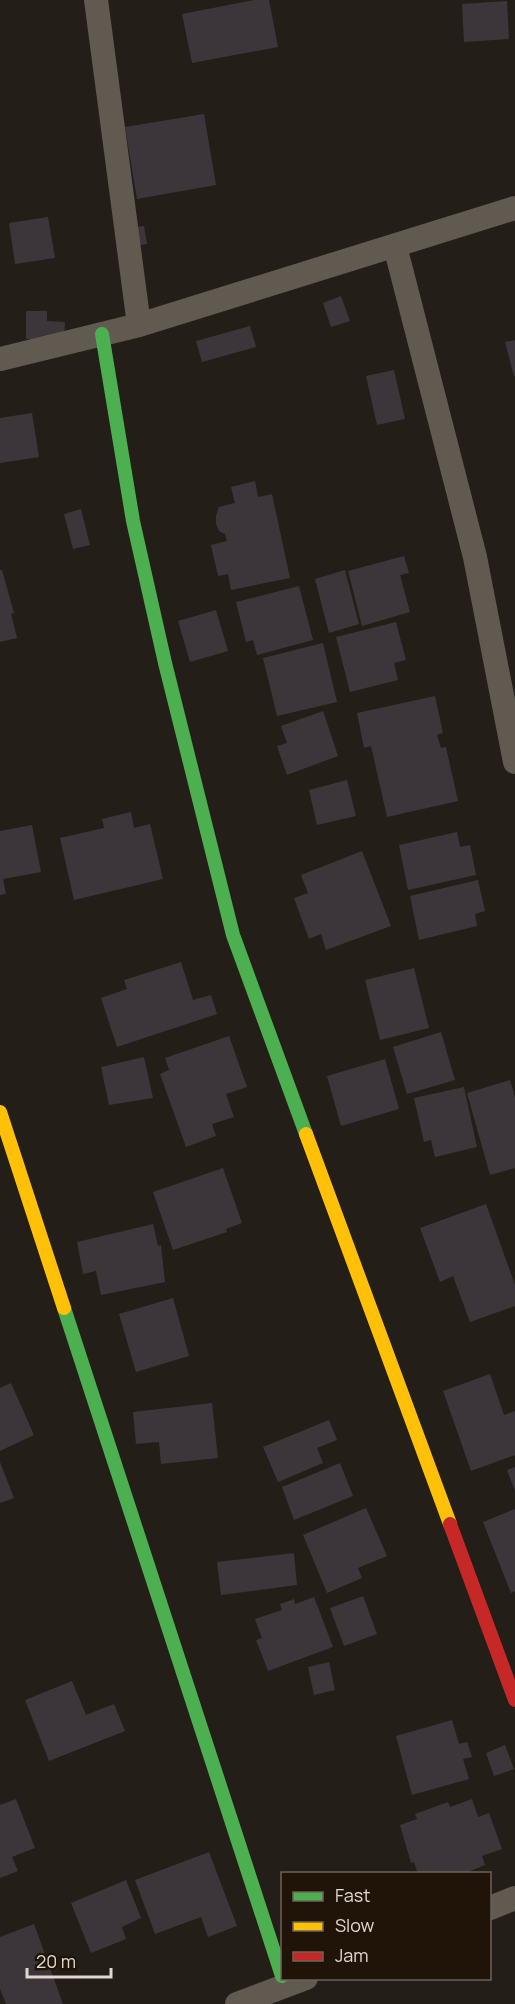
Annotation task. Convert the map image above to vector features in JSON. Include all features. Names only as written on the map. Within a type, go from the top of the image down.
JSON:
[{"type":"street","points":[[96,0],[139,326]]},
{"type":"street","points":[[0,359],[139,326],[515,208]]},
{"type":"street","points":[[395,246],[475,557],[515,762]]},
{"type":"street","points":[[102,334],[133,521],[165,663],[233,934],[515,1700]]},
{"type":"street","points":[[0,1112],[281,1955]]},
{"type":"street","points":[[491,1907],[515,1898]]},
{"type":"street","points":[[237,2004],[291,1985]]},
{"type":"building","points":[[254,0],[269,0],[278,47],[192,63],[182,14]]},
{"type":"building","points":[[507,1],[509,39],[464,42],[462,4]]},
{"type":"building","points":[[204,114],[216,185],[137,199],[125,127]]},
{"type":"building","points":[[48,217],[55,258],[15,264],[9,223]]},
{"type":"building","points":[[144,226],[147,244],[132,246],[129,228]]},
{"type":"building","points":[[341,296],[350,321],[331,327],[323,303]]},
{"type":"building","points":[[26,311],[47,311],[47,321],[65,322],[64,339],[26,339]]},
{"type":"building","points":[[250,326],[256,347],[202,362],[196,341]]},
{"type":"building","points":[[515,340],[515,376],[514,376],[505,342]]},
{"type":"building","points":[[394,370],[405,419],[377,425],[366,376]]},
{"type":"building","points":[[32,413],[39,457],[0,463],[0,418]]},
{"type":"building","points":[[255,481],[258,497],[272,494],[290,578],[231,590],[228,574],[218,576],[211,545],[227,541],[225,534],[219,531],[216,516],[219,507],[235,503],[231,487]]},
{"type":"building","points":[[81,509],[90,545],[73,549],[64,514]]},
{"type":"building","points":[[404,556],[409,573],[400,575],[410,612],[362,626],[348,571]]},
{"type":"building","points":[[0,570],[2,570],[14,613],[11,614],[17,638],[0,642]]},
{"type":"building","points":[[345,570],[359,624],[329,633],[315,579]]},
{"type":"building","points":[[299,586],[313,640],[257,655],[253,640],[246,642],[236,602]]},
{"type":"building","points":[[216,610],[228,651],[190,662],[178,621]]},
{"type":"building","points":[[396,622],[406,660],[394,663],[398,680],[350,692],[336,637]]},
{"type":"building","points":[[323,643],[337,702],[277,716],[263,658]]},
{"type":"building","points":[[435,696],[443,733],[437,735],[441,748],[446,747],[458,801],[387,817],[371,746],[364,748],[357,713]]},
{"type":"building","points":[[323,711],[338,756],[287,775],[277,746],[287,743],[281,726]]},
{"type":"building","points":[[347,780],[356,816],[317,825],[309,790]]},
{"type":"building","points":[[131,812],[134,828],[150,824],[163,879],[74,900],[60,838],[104,828],[102,819]]},
{"type":"building","points":[[32,825],[41,872],[3,879],[6,894],[0,895],[0,831]]},
{"type":"building","points":[[457,832],[460,847],[470,845],[476,875],[408,890],[399,845]]},
{"type":"building","points":[[362,851],[391,926],[326,950],[321,934],[309,939],[294,898],[308,893],[301,875]]},
{"type":"building","points":[[478,880],[485,911],[475,914],[477,926],[419,940],[410,896]]},
{"type":"building","points":[[181,962],[193,1000],[211,995],[217,1014],[117,1047],[101,998],[127,989],[124,980]]},
{"type":"building","points":[[414,968],[429,1028],[380,1040],[365,980]]},
{"type":"building","points":[[441,1032],[455,1080],[407,1094],[393,1047]]},
{"type":"building","points":[[229,1036],[247,1087],[226,1094],[234,1117],[212,1124],[216,1136],[186,1147],[160,1074],[169,1070],[165,1058]]},
{"type":"building","points":[[144,1057],[153,1098],[109,1105],[101,1067]]},
{"type":"building","points":[[385,1059],[399,1109],[341,1126],[327,1076]]},
{"type":"building","points":[[510,1080],[515,1097],[515,1168],[490,1175],[467,1093]]},
{"type":"building","points":[[464,1087],[477,1147],[435,1157],[431,1140],[424,1142],[414,1098]]},
{"type":"building","points":[[223,1168],[242,1223],[226,1229],[227,1232],[173,1250],[153,1192]]},
{"type":"building","points":[[486,1204],[515,1285],[515,1306],[470,1322],[453,1276],[440,1282],[420,1228]]},
{"type":"building","points":[[153,1224],[158,1246],[161,1245],[165,1282],[101,1295],[96,1271],[83,1274],[77,1242]]},
{"type":"building","points":[[173,1298],[189,1356],[136,1372],[119,1314]]},
{"type":"building","points":[[490,1374],[504,1415],[515,1411],[515,1455],[471,1471],[443,1391]]},
{"type":"building","points":[[11,1383],[34,1435],[0,1451],[0,1388]]},
{"type":"building","points":[[212,1403],[218,1458],[161,1464],[159,1442],[136,1444],[133,1412]]},
{"type":"building","points":[[329,1420],[337,1440],[317,1448],[323,1463],[278,1482],[263,1447]]},
{"type":"building","points":[[0,1462],[14,1498],[0,1503]]},
{"type":"building","points":[[340,1463],[353,1496],[294,1520],[282,1487]]},
{"type":"building","points":[[515,1467],[515,1491],[507,1470]]},
{"type":"building","points":[[366,1508],[387,1556],[358,1568],[362,1578],[327,1593],[303,1535]]},
{"type":"building","points":[[515,1509],[515,1591],[511,1593],[483,1522]]},
{"type":"building","points":[[294,1553],[297,1585],[221,1595],[217,1562]]},
{"type":"building","points":[[363,1596],[377,1634],[344,1646],[330,1608]]},
{"type":"building","points":[[314,1597],[333,1647],[268,1671],[256,1640],[262,1638],[255,1619],[282,1610],[280,1604],[294,1599],[295,1604]]},
{"type":"building","points":[[329,1662],[335,1690],[314,1695],[308,1667]]},
{"type":"building","points":[[72,1681],[86,1715],[114,1704],[125,1731],[49,1761],[25,1700]]},
{"type":"building","points":[[452,1720],[459,1744],[467,1742],[472,1757],[463,1759],[469,1779],[412,1795],[396,1736]]},
{"type":"building","points":[[505,1745],[514,1769],[494,1776],[486,1753]]},
{"type":"building","points":[[16,1799],[35,1848],[12,1857],[18,1871],[0,1878],[0,1805]]},
{"type":"building","points":[[472,1799],[478,1817],[489,1813],[502,1849],[482,1856],[485,1865],[468,1872],[417,1872],[414,1862],[411,1863],[400,1825],[417,1819],[415,1814],[448,1802],[450,1807]]},
{"type":"building","points":[[209,1852],[237,1926],[208,1937],[201,1917],[155,1934],[135,1880]]},
{"type":"building","points":[[126,1880],[141,1918],[122,1927],[126,1939],[91,1953],[71,1903]]},
{"type":"building","points":[[34,1924],[63,2004],[6,2004],[0,1989],[0,1937]]},
{"type":"traffic: fast","points":[[102,334],[133,521],[165,663],[233,935],[306,1134]]},
{"type":"traffic: fast","points":[[64,1308],[281,1973]]},
{"type":"traffic: slow","points":[[0,1112],[64,1308]]},
{"type":"traffic: slow","points":[[306,1134],[450,1524]]},
{"type":"traffic: jam","points":[[450,1524],[515,1700]]}]
